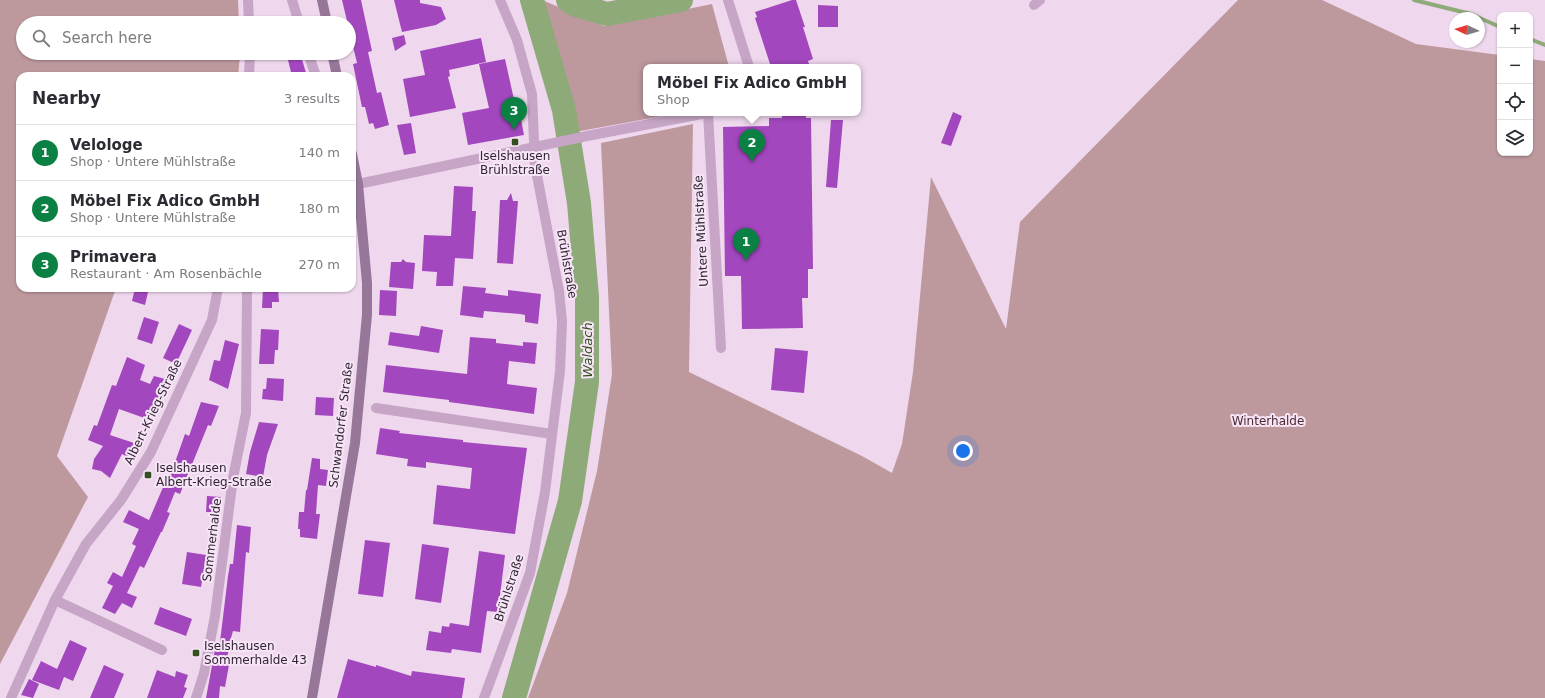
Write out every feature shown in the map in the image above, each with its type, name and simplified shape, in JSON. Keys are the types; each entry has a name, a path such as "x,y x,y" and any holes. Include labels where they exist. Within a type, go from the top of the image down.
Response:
{"main road":[{"path":"322,0 325,16"},
{"path":"334,60 336,72"},
{"name":"Schwandorfer Straße","path":"312,698 360,406 367,315 367,291 358,184 356,177"}],"street":[{"path":"248,0 249,16"},
{"path":"292,0 297,16"},
{"name":"Brühlstraße","path":"484,698 530,572 545,492 560,371 562,321 559,291 535,165 532,94 517,40 500,0"},
{"path":"728,0 748,64"},
{"path":"249,72 250,60"},
{"path":"310,60 315,72"},
{"name":"Untere Mühlstraße","path":"358,184 535,148 550,143 691,116"},
{"name":"Untere Mühlstraße","path":"707,116 721,348"},
{"name":"Albert-Krieg-Straße","path":"11,698 55,600 86,544 121,500 151,452 212,320 217,292"},
{"name":"Sommerhalde","path":"196,698 204,673 215,616 233,478 246,413 247,292"},
{"path":"376,408 552,434"},
{"path":"55,600 162,650"}],"green space":[{"path":"0,0 238,0 239,16 16,16 16,60 240,60 238,72 16,72 16,292 115,292 57,456 88,497 0,664"},
{"path":"534,0 542,0 604,26 712,4 728,64 643,64 643,116 663,116 575,132"},
{"name":"Winterhalde","path":"1238,0 1322,0 1416,44 1497,55 1497,156 1533,156 1533,59 1545,61 1545,698 528,698 567,593 597,471 612,374 601,143 693,124 689,372 862,456 892,473 902,444 913,372 931,177 1006,329 1020,222"}],"building":[{"path":"342,0 361,0 372,51 368,52 377,93 381,92 389,125 375,129 373,123 369,124 365,107 362,107 356,72 355,72 353,64 357,63 356,16 346,16"},
{"path":"394,0 420,0 420,3 441,7 446,19 436,25 402,32"},
{"path":"796,0 813,59 808,61 809,64 770,64 755,18 757,17 755,12"},
{"path":"818,5 838,6 838,27 818,27"},
{"path":"404,35 406,44 395,51 392,38"},
{"path":"481,38 486,62 449,70 450,76 448,77 456,108 410,117 403,79 425,75 420,51"},
{"path":"505,59 515,104 518,103 524,135 468,145 462,113 489,108 479,64"},
{"path":"288,60 302,60 306,72 291,72"},
{"path":"953,112 962,116 951,146 941,143"},
{"path":"782,116 806,116 806,118 811,118 813,269 808,269 808,298 802,298 803,328 742,329 741,276 725,276 723,127 769,126 769,118 782,118"},
{"path":"831,120 843,120 837,188 826,187"},
{"path":"411,123 416,153 404,155 397,125"},
{"path":"454,186 473,187 472,211 476,211 473,259 455,258 453,286 436,286 437,272 422,271 424,235 451,236"},
{"path":"511,193 513,201 518,201 513,264 497,263 500,200 507,200"},
{"path":"403,259 406,262 415,263 413,289 389,287 391,262 401,262"},
{"path":"463,286 486,288 485,293 508,296 508,290 541,294 538,324 525,322 525,315 520,314 484,311 483,318 460,315"},
{"path":"380,290 397,291 396,316 379,315"},
{"path":"134,292 148,292 145,305 132,301"},
{"path":"263,292 278,292 279,302 272,302 272,308 262,308"},
{"path":"144,317 159,322 152,344 137,339"},
{"path":"179,324 192,330 176,364 163,358"},
{"path":"421,326 443,330 439,353 388,345 390,332 419,336"},
{"path":"261,329 279,330 278,350 275,350 274,364 259,364"},
{"path":"470,337 496,339 496,343 523,346 523,342 537,343 535,364 509,361 507,384 537,388 534,414 449,402 449,400 383,392 386,365 467,374"},
{"path":"225,340 239,344 228,389 209,380 214,360 220,361"},
{"path":"775,348 808,351 804,393 771,390"},
{"path":"127,357 145,365 140,380 150,384 154,376 165,379 150,420 119,409 110,435 134,443 128,457 122,454 110,478 101,471 92,469 94,459 103,446 88,440 94,425 97,426 112,385 116,386"},
{"path":"267,378 284,379 283,401 262,399 263,389 266,389"},
{"path":"316,397 334,398 333,416 315,415"},
{"path":"201,402 219,406 211,426 208,425 180,494 175,492 167,512 170,513 162,532 144,568 140,566 127,593 137,597 132,608 122,603 115,614 102,608 113,586 107,583 113,572 122,577 136,546 132,544 139,529 123,522 129,510 149,520 173,464 174,465 185,434 189,436"},
{"path":"259,422 278,424 267,455 263,477 246,474 250,452"},
{"path":"380,428 400,431 399,433 463,440 463,442 527,448 515,534 433,524 437,485 470,489 472,468 426,462 426,468 407,466 408,459 376,454"},
{"path":"312,458 320,459 320,469 328,470 326,486 318,485 316,514 320,514 317,539 300,537 300,529 298,529 299,512 304,512 306,490"},
{"path":"207,496 221,497 219,513 206,512"},
{"path":"237,525 251,527 249,553 246,552 240,632 233,631 231,638 226,664 229,665 225,687 220,686 219,698 206,698 215,649 219,650 228,576 230,564 233,564"},
{"path":"365,540 390,543 383,597 358,594"},
{"path":"422,544 449,548 441,603 415,599"},
{"path":"479,551 505,555 498,612 487,611 481,653 452,649 451,653 426,650 429,631 441,633 442,626 449,627 450,623 469,626"},
{"path":"187,552 206,555 201,587 182,584"},
{"path":"160,607 192,619 186,636 154,624"},
{"path":"70,640 87,648 73,681 64,677 59,690 32,680 41,661 57,669"},
{"path":"348,659 376,667 376,665 411,676 412,671 465,678 462,698 337,698"},
{"path":"104,665 124,674 114,698 90,698"},
{"path":"157,670 175,677 176,671 188,675 184,687 187,688 183,698 147,698"},
{"path":"29,679 39,684 33,698 21,695"}],"waterway":[{"name":"Waldach","path":"514,698 570,501 587,382 587,297 579,203 564,110 532,0"},
{"path":"568,0 576,5 607,14 681,0"},
{"path":"1414,0 1471,14 1497,26"},
{"path":"1533,40 1545,45"}],"place":[{"name":"Primavera","path":"514,130"},
{"name":"Iselshausen Brühlstraße","path":"515,142"},
{"name":"Möbel Fix Adico GmbH","path":"752,162"},
{"name":"Velologe","path":"746,261"},
{"name":"Iselshausen Albert-Krieg-Straße","path":"148,475"},
{"name":"Iselshausen Sommerhalde 43","path":"196,653"}]}
